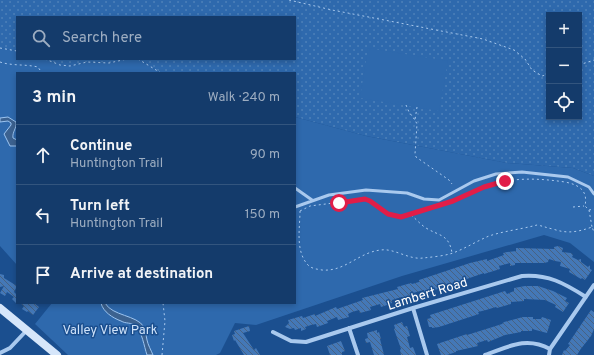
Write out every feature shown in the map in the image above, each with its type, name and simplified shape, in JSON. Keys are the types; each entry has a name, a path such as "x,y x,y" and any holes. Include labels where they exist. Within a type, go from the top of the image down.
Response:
{"street":[{"name":"Lambert Road","path":"273,332 287,340 302,342 522,276 531,275 555,280 586,297"},
{"path":"548,355 550,349 594,285"},
{"path":"0,308 57,355"},
{"path":"413,308 427,355"},
{"path":"349,328 358,355"},
{"path":"0,353 10,348 27,330"},
{"path":"485,355 510,346 531,342 550,349"}],"lane":[{"path":"296,207 312,200 366,190 407,193 424,199 439,200 474,181 496,174 522,172 568,177 588,187 594,194"},
{"path":"296,189 312,200"}],"path":[{"path":"289,0 332,10 483,39 514,50 525,59 532,70 542,76 546,75"},
{"path":"0,48 16,51"},
{"path":"47,60 60,66 70,66 87,62 109,63 122,60"},
{"path":"140,60 159,72"},
{"path":"582,64 594,60"},
{"path":"0,62 7,64 28,64 38,67 41,72"},
{"path":"406,105 417,124 416,157 449,180 452,184"},
{"path":"415,120 417,107"},
{"path":"585,206 586,199 584,192 579,187 569,183 547,179 505,181 484,187 453,201 401,217 393,216 365,199 310,206 300,211 301,250 308,265 315,269 326,270 338,269 371,252 384,249 410,257 421,258 452,253 490,236 537,225 567,232 577,232 592,228"},
{"path":"573,207 585,206 589,210 594,232"},
{"path":"589,210 594,209"},
{"path":"410,215 425,227 441,234 446,238 451,247 452,253"},
{"path":"162,355 165,321 163,304"}],"green space":[{"path":"0,0 594,0 594,176 573,168 507,163 366,136 296,117 296,72 159,72 140,60 296,60 296,16 16,16 16,51 0,48"},
{"path":"0,48 16,51 16,60 48,60 60,65 70,66 87,62 109,63 122,60 140,60 159,72 16,72 16,264 0,246"},
{"path":"368,48 448,61 439,111 360,98"},
{"path":"48,60 122,60 109,63 87,62 70,66 60,65"},
{"name":"Valley View Park","path":"296,117 366,136 507,163 573,168 594,176 594,262 570,243 544,235 402,276 256,325 235,323 220,353 216,355 68,355 35,324 51,304 296,304"}],"shaded area":[{"path":"8,117 16,122 13,138 16,140 16,146 10,146 4,134 11,123 8,121 0,122 0,118"},
{"path":"101,304 106,304 113,311 141,323 145,329 147,342 153,355 147,355 141,335 136,326 123,322 112,316 106,312"}],"building":[{"path":"558,246 563,248 562,252 571,253 573,255 572,257 578,260 581,259 581,262 588,267 590,265 590,269 592,270 585,280 569,272 570,269 560,266 561,262 549,259 548,262 544,263 515,263 515,265 510,266 510,263 499,266 500,269 435,290 424,293 424,290 413,293 414,296 403,300 402,297 392,300 392,303 381,307 380,304 370,307 371,310 360,313 359,310 352,312 348,314 349,317 338,320 337,317 327,321 328,323 317,327 316,324 311,325 305,327 306,329 301,331 301,328 295,330 294,328 290,329 285,327 289,323 288,320 302,316 303,318 315,314 315,316 336,307 337,309 363,300 362,298 398,289 397,287 419,282 419,280 470,263 487,259 487,261 504,255 503,253 516,251 516,248 554,249 554,247"},
{"path":"0,274 4,275 4,278 16,285 14,292 16,294 16,303 12,299 14,297 7,292 5,296 0,293 4,286 0,287"},
{"path":"538,286 553,291 567,298 565,301 569,303 563,312 555,307 556,305 545,300 524,299 524,301 511,302 511,304 478,312 479,314 439,327 429,327 427,319 431,318 430,315 505,291 507,294 514,291 514,288"},
{"path":"21,304 35,304 39,307 33,315 22,309 24,306"},
{"path":"591,310 594,312 594,329 591,336 577,355 562,355 564,350 565,351 570,345 568,344"},
{"path":"523,317 541,319 542,317 551,320 547,333 532,329 532,331 521,331 505,335 488,342 487,340 477,343 478,346 456,351 447,355 441,355 437,344"},
{"path":"402,322 404,327 407,326 410,336 407,337 410,348 413,347 416,355 401,355 401,349 394,325"},
{"path":"249,326 250,331 243,333 254,350 256,348 260,355 244,355 235,340 234,341 232,335 235,334 234,331"},
{"path":"377,330 377,333 379,332 381,339 384,355 374,355 370,342 366,343 365,339 368,338 367,333"},
{"path":"341,341 345,351 342,352 342,355 330,355 327,346"}],"route":[{"path":"339,203 365,199 388,214 401,217 453,201 484,187 505,181"}]}
